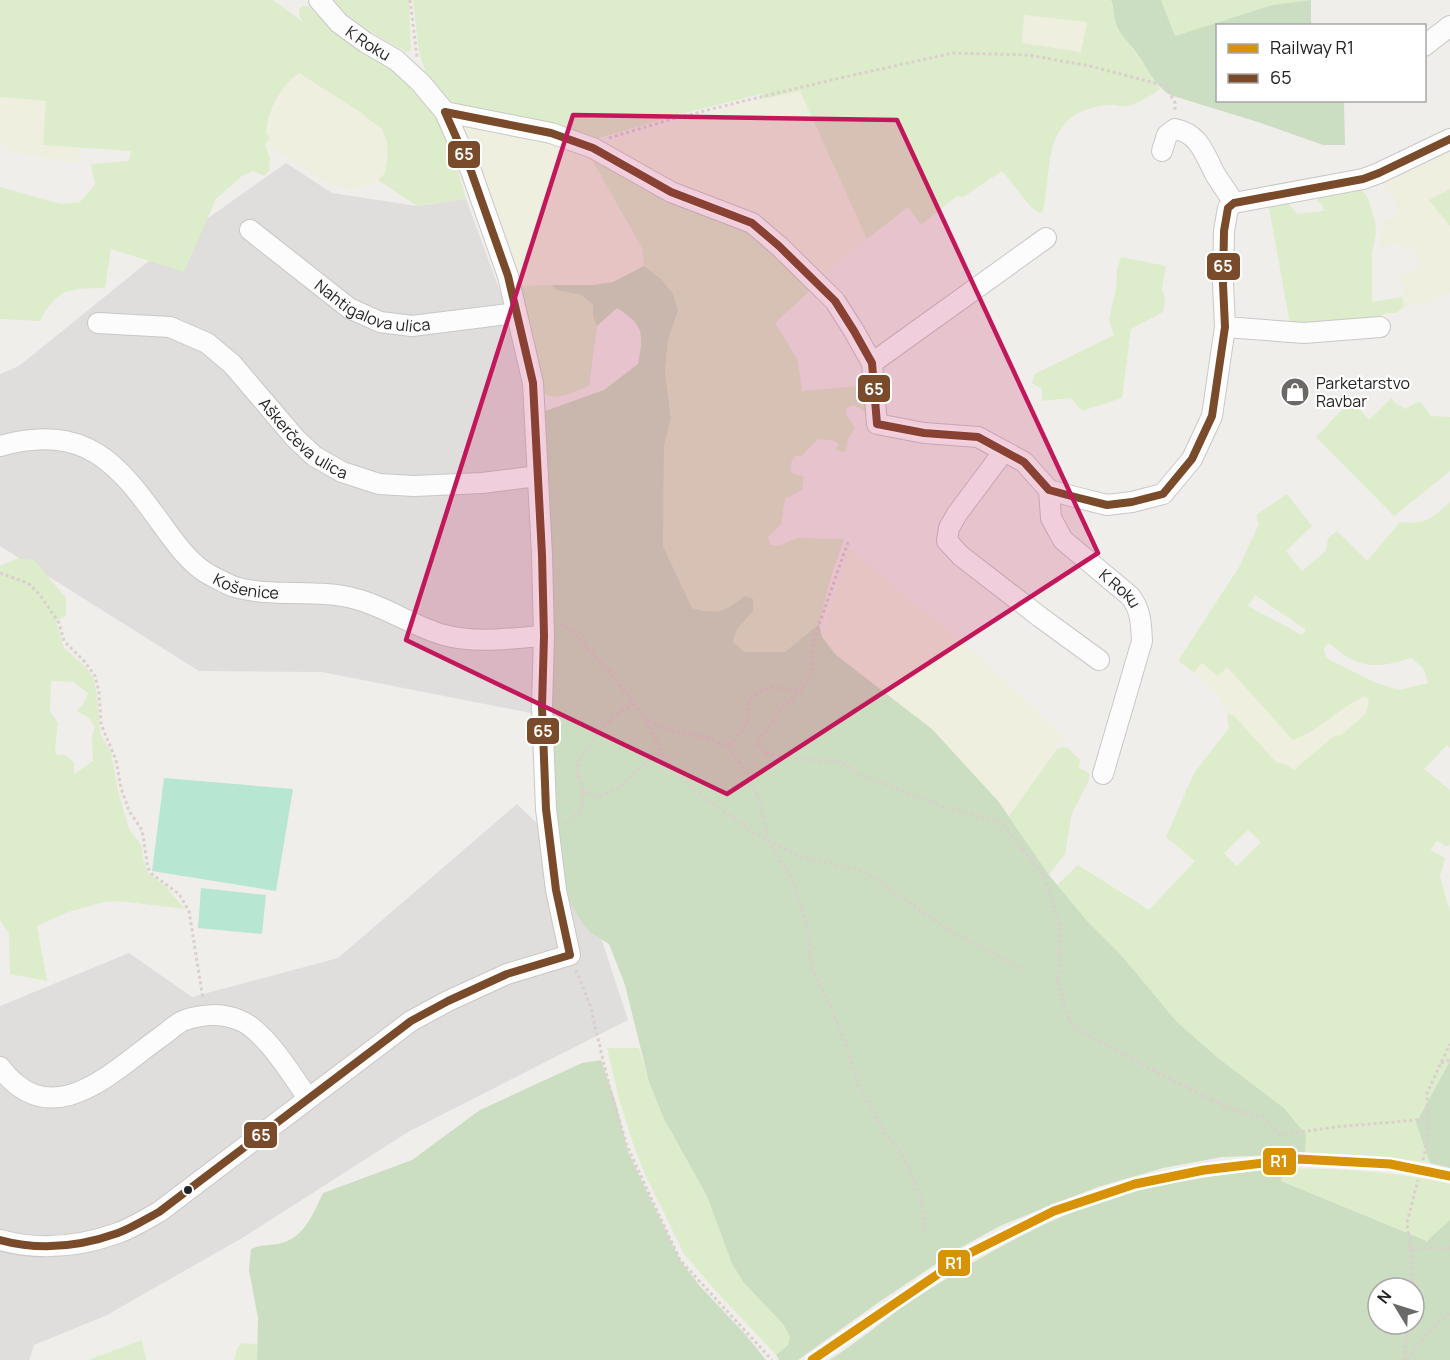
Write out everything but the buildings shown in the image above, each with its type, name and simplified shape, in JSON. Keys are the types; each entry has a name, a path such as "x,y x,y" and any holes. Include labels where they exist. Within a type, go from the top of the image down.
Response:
{"street":[{"name":"K Roku","path":"319,0 339,23 364,42 396,60 420,82 445,111 471,171 505,265 533,383 550,628 542,707 546,809 556,890 570,955"},
{"path":"1426,45 1450,26"},
{"path":"445,111 551,133 593,148 671,192 752,223 780,246 835,301 854,331 872,363 877,424 924,433 978,437 1024,462 1049,490 1107,505 1132,502 1163,494 1192,459 1212,416 1225,327 1224,231 1228,208 1234,203 1363,179 1450,139"},
{"path":"1162,151 1167,135 1175,129 1186,131 1201,145 1234,203"},
{"name":"Nahtigalova ulica","path":"250,230 349,308 380,322 412,326 516,313"},
{"path":"872,363 1046,238"},
{"name":"Aškerčeva ulica","path":"98,323 170,327 207,343 232,364 295,438 314,456 342,472 379,484 414,486 482,483 538,476"},
{"path":"1225,327 1305,333 1380,327"},
{"name":"Košenice","path":"0,446 23,440 59,439 91,450 111,462 128,479 188,558 207,574 235,587 266,591 315,592 357,599 444,635 481,640 550,628"},
{"path":"1004,451 957,513 949,528 948,541 970,563 1099,660"},
{"name":"K Roku","path":"1049,490 1051,518 1063,540 1130,596 1138,606 1141,619 1142,641 1103,774"},
{"path":"0,1240 49,1247 84,1243 120,1233 159,1212 411,1021 507,974 570,955"},
{"path":"0,1067 20,1087 36,1095 62,1098 87,1090 184,1020 213,1014 240,1020 268,1042 308,1098"}],"path":[{"name":"K Roku","path":"410,0 420,82"},
{"path":"593,148 602,140 672,119 953,53 1028,55 1090,66 1166,86 1174,103 1175,129"},
{"path":"848,542 813,642 811,675 756,743 766,753 798,759 841,762 858,774 950,809 1001,822 1044,876 1061,930 1058,986 1071,1025 1152,1070 1226,1107 1265,1118 1280,1134 1335,1126 1428,1119"},
{"path":"0,573 28,583 40,595 58,623 63,641 86,662 95,676 99,691 101,724 116,760 121,788 129,811 142,830 148,868 152,874 179,894 189,911 193,925 205,1016"},
{"path":"550,628 571,630 635,703 647,721 662,752 692,788 754,833 799,856 865,872 946,928 1024,970"},
{"path":"729,746 747,724 748,704 754,695 770,687 801,690"},
{"path":"559,829 582,809 583,790 577,774 578,763 586,747 615,715 635,703"},
{"path":"647,721 729,746 747,774 760,802 768,840 794,883 808,929 811,967 847,1048 858,1084 885,1133 903,1156 922,1198 924,1236"},
{"path":"583,790 598,797 616,789 649,759 662,752"},
{"path":"570,955 590,1005 609,1085 627,1146 681,1260 772,1360"},
{"path":"1422,1160 1428,1138 1427,1093 1450,1044"},
{"path":"1441,1063 1450,1060"},
{"path":"1412,1276 1407,1223 1418,1180"},
{"path":"1411,1249 1450,1248"},
{"path":"1406,1360 1427,1334 1450,1313"},
{"path":"1406,1360 1407,1336"}],"highlighted area":[{"path":"573,115 897,120 1098,553 727,794 406,640"}],"shaded area":[{"path":"286,163 332,193 417,206 466,199 501,294 522,382 529,494 536,714 322,672 199,671 0,546 0,374 19,366 160,252"},
{"path":"517,804 576,861 628,1020 408,1132 244,1237 105,1316 34,1345 29,1360 0,1360 0,1006 129,953 192,997 338,958"}],"green space":[{"path":"0,0 273,0 303,22 299,9 308,6 340,36 361,52 383,63 400,77 434,110 455,161 466,199 417,206 378,180 385,173 387,159 387,142 382,129 299,73 286,84 269,116 266,133 270,138 265,144 270,158 269,171 264,176 253,171 242,176 216,199 184,272 111,249 105,288 66,292 53,302 40,321 0,319 0,187 61,204 80,202 95,185 91,164 129,161 131,151 43,145 46,101 0,97"},
{"path":"332,0 409,0 411,50 407,52 377,35 348,15"},
{"path":"413,0 1111,0 1116,24 1160,89 1131,105 1092,108 1068,120 1053,146 1045,203 1040,213 1031,207 1002,171 963,197 957,196 921,225 908,207 867,239 800,91 764,99 761,94 677,115 593,140 475,113 447,99 430,84 419,53","holes":["1024,15 1087,22 1081,52 1022,43"]},
{"path":"1111,0 1161,0 1175,36 1272,5 1311,0 1311,24 1216,24 1216,102 1344,102 1345,145 1323,145 1170,95 1155,80 1119,31"},
{"path":"1161,0 1311,0 1272,5 1175,36"},
{"path":"1024,15 1087,22 1081,52 1022,43"},
{"path":"299,73 382,128 387,142 385,173 371,185 348,189 329,184 265,144 270,138 266,133 267,119 286,85"},
{"path":"800,91 867,239 819,280 696,197 602,143 746,103"},
{"path":"0,97 46,101 43,145 81,147 79,162 7,151 5,143 0,142"},
{"path":"466,123 587,151 642,248 644,266 613,282 593,285 517,286 461,129"},
{"path":"1447,145 1450,158 1450,189 1429,200 1450,226 1450,292 1423,305 1404,307 1401,275 1420,269 1414,246 1402,249 1399,243 1379,249 1383,221 1398,215 1394,196 1384,189 1382,178"},
{"path":"587,151 758,233 814,287 775,323 798,360 802,391 867,385 867,413 854,405 846,408 847,416 855,428 848,438 846,450 843,452 835,449 839,445 835,441 818,439 802,456 795,456 791,464 791,471 804,477 802,490 785,499 781,524 768,537 770,545 779,546 797,538 844,539 830,580 819,624 785,652 744,652 733,643 737,629 753,611 709,612 692,608 663,546 664,446 671,417 665,372 668,340 678,311 660,278 644,266 642,248"},
{"path":"1359,186 1368,198 1375,221 1376,234 1372,253 1372,302 1402,297 1404,307 1396,313 1387,313 1377,318 1323,324 1290,324 1268,202 1288,203 1297,214 1324,211 1322,204 1317,201 1319,195"},
{"path":"1450,189 1450,226 1429,200"},
{"path":"1121,257 1166,266 1162,289 1165,300 1163,312 1131,329 1122,398 1082,411 1071,398 1042,401 1042,389 1032,383 1035,374 1114,335 1109,320"},
{"path":"644,266 660,278 673,294 678,311 668,340 665,372 671,418 664,446 663,546 692,608 721,611 745,596 753,599 753,611 737,629 733,642 744,652 785,652 819,624 822,637 836,655 932,729 999,802 1049,875 1088,922 1122,956 1177,1022 1218,1058 1285,1109 1306,1135 1305,1154 1222,1157 1163,1168 1098,1187 1051,1205 1000,1226 960,1248 798,1360 779,1360 776,1355 788,1345 790,1337 783,1324 744,1283 732,1264 707,1196 664,1119 649,1082 625,985 609,944 591,933 567,898 557,850 551,720 553,656 545,411 604,390 638,364 641,337 633,320 617,308 597,326 593,317 593,305 581,295 556,290 551,285 593,285 613,282"},
{"path":"551,285 556,290 581,295 593,306 593,317 597,326 589,386 559,396 543,393 517,286"},
{"path":"1347,394 1369,420 1391,398 1396,404 1406,409 1421,402 1431,416 1450,417 1450,471 1394,516 1316,437 1342,410 1335,402"},
{"path":"1287,494 1312,526 1286,551 1302,571 1326,551 1328,538 1337,531 1367,561 1400,522 1428,519 1450,502 1450,748 1447,745 1424,769 1450,790 1450,845 1446,846 1437,841 1430,850 1445,858 1440,877 1450,912 1450,1061 1416,1123 1430,1163 1368,1156 1305,1154 1306,1135 1285,1109 1218,1058 1177,1022 1122,956 1088,922 1057,885 1078,865 1149,910 1195,861 1166,837 1194,773 1229,728 1227,713 1234,716 1277,763 1285,764 1294,770 1334,736 1341,735 1366,714 1369,700 1365,696 1312,731 1293,740 1227,667 1218,676 1202,663 1194,672 1178,661 1239,567 1259,524 1256,515","holes":["1255,595 1306,630 1302,635 1248,606","1328,643 1347,657 1371,665 1411,658 1424,669 1428,683 1399,690 1376,683 1330,660 1326,657 1324,648","1248,830 1261,842 1237,866 1224,853"]},
{"path":"849,547 893,586 961,640 1065,738 1009,816 932,729 836,655 822,637"},
{"path":"19,558 34,560 66,598 66,615 56,621 64,648 86,667 94,679 100,733 111,752 118,791 129,829 142,846 148,873 164,885 185,909 119,901 104,902 68,912 37,926 47,981 10,974 9,934 0,920 0,566","holes":["51,681 74,682 88,693 77,711 89,718 95,728 92,736 93,761 74,774 74,763 65,755 57,755 55,749 58,723 50,711"]},
{"path":"1202,663 1227,667 1263,709 1307,736 1352,701 1365,696 1369,700 1366,714 1341,736 1334,736 1294,770 1285,764 1277,763 1234,716 1227,713 1216,693 1194,672"},
{"path":"1064,747 1080,760 1079,768 1089,773 1089,780 1072,813 1065,854 1049,875 1009,816 1058,748"},
{"path":"164,778 293,789 276,891 152,871"},
{"path":"201,888 266,895 262,934 198,928"},
{"path":"607,1048 639,1048 649,1082 664,1119 707,1196 732,1264 744,1283 783,1324 790,1337 788,1345 776,1355 684,1254 634,1147 619,1099"},
{"path":"601,1060 615,1100 628,1152 680,1260 699,1285 766,1360 257,1360 258,1318 249,1270 251,1249 278,1244 295,1237 306,1224 323,1193 412,1160 480,1110 582,1063"},
{"path":"1450,1061 1450,1168 1430,1163 1416,1123"},
{"path":"1285,1168 1389,1173 1450,1184 1450,1220 1428,1241 1281,1181"},
{"path":"1285,1168 1281,1181 1427,1241 1450,1220 1450,1360 829,1360 903,1306 993,1251 1049,1222 1077,1210 1136,1191 1229,1174"},
{"path":"142,1340 146,1360 88,1360"},
{"path":"242,1343 257,1344 257,1360 234,1360 237,1349"}],"rail line":[{"name":"R1","path":"812,1360 966,1255 1054,1211 1135,1184 1204,1170 1298,1159 1390,1164 1450,1176"}],"transit line":[{"name":"65","path":"0,1240 30,1246 59,1246 89,1242 134,1226 159,1212 411,1021 507,974 570,955 556,890 546,809 542,707 544,636 542,555 533,383 508,276 471,171 445,112 551,133 593,148 671,192 752,223 835,301 854,331 872,363 877,424 924,433 978,437 1024,462 1049,490 1107,505 1132,502 1163,494 1192,459 1212,416 1225,327 1224,231 1228,208 1234,203 1363,179 1450,139"}],"place":[{"name":"Parketarstvo Ravbar","path":"1295,392"}]}
